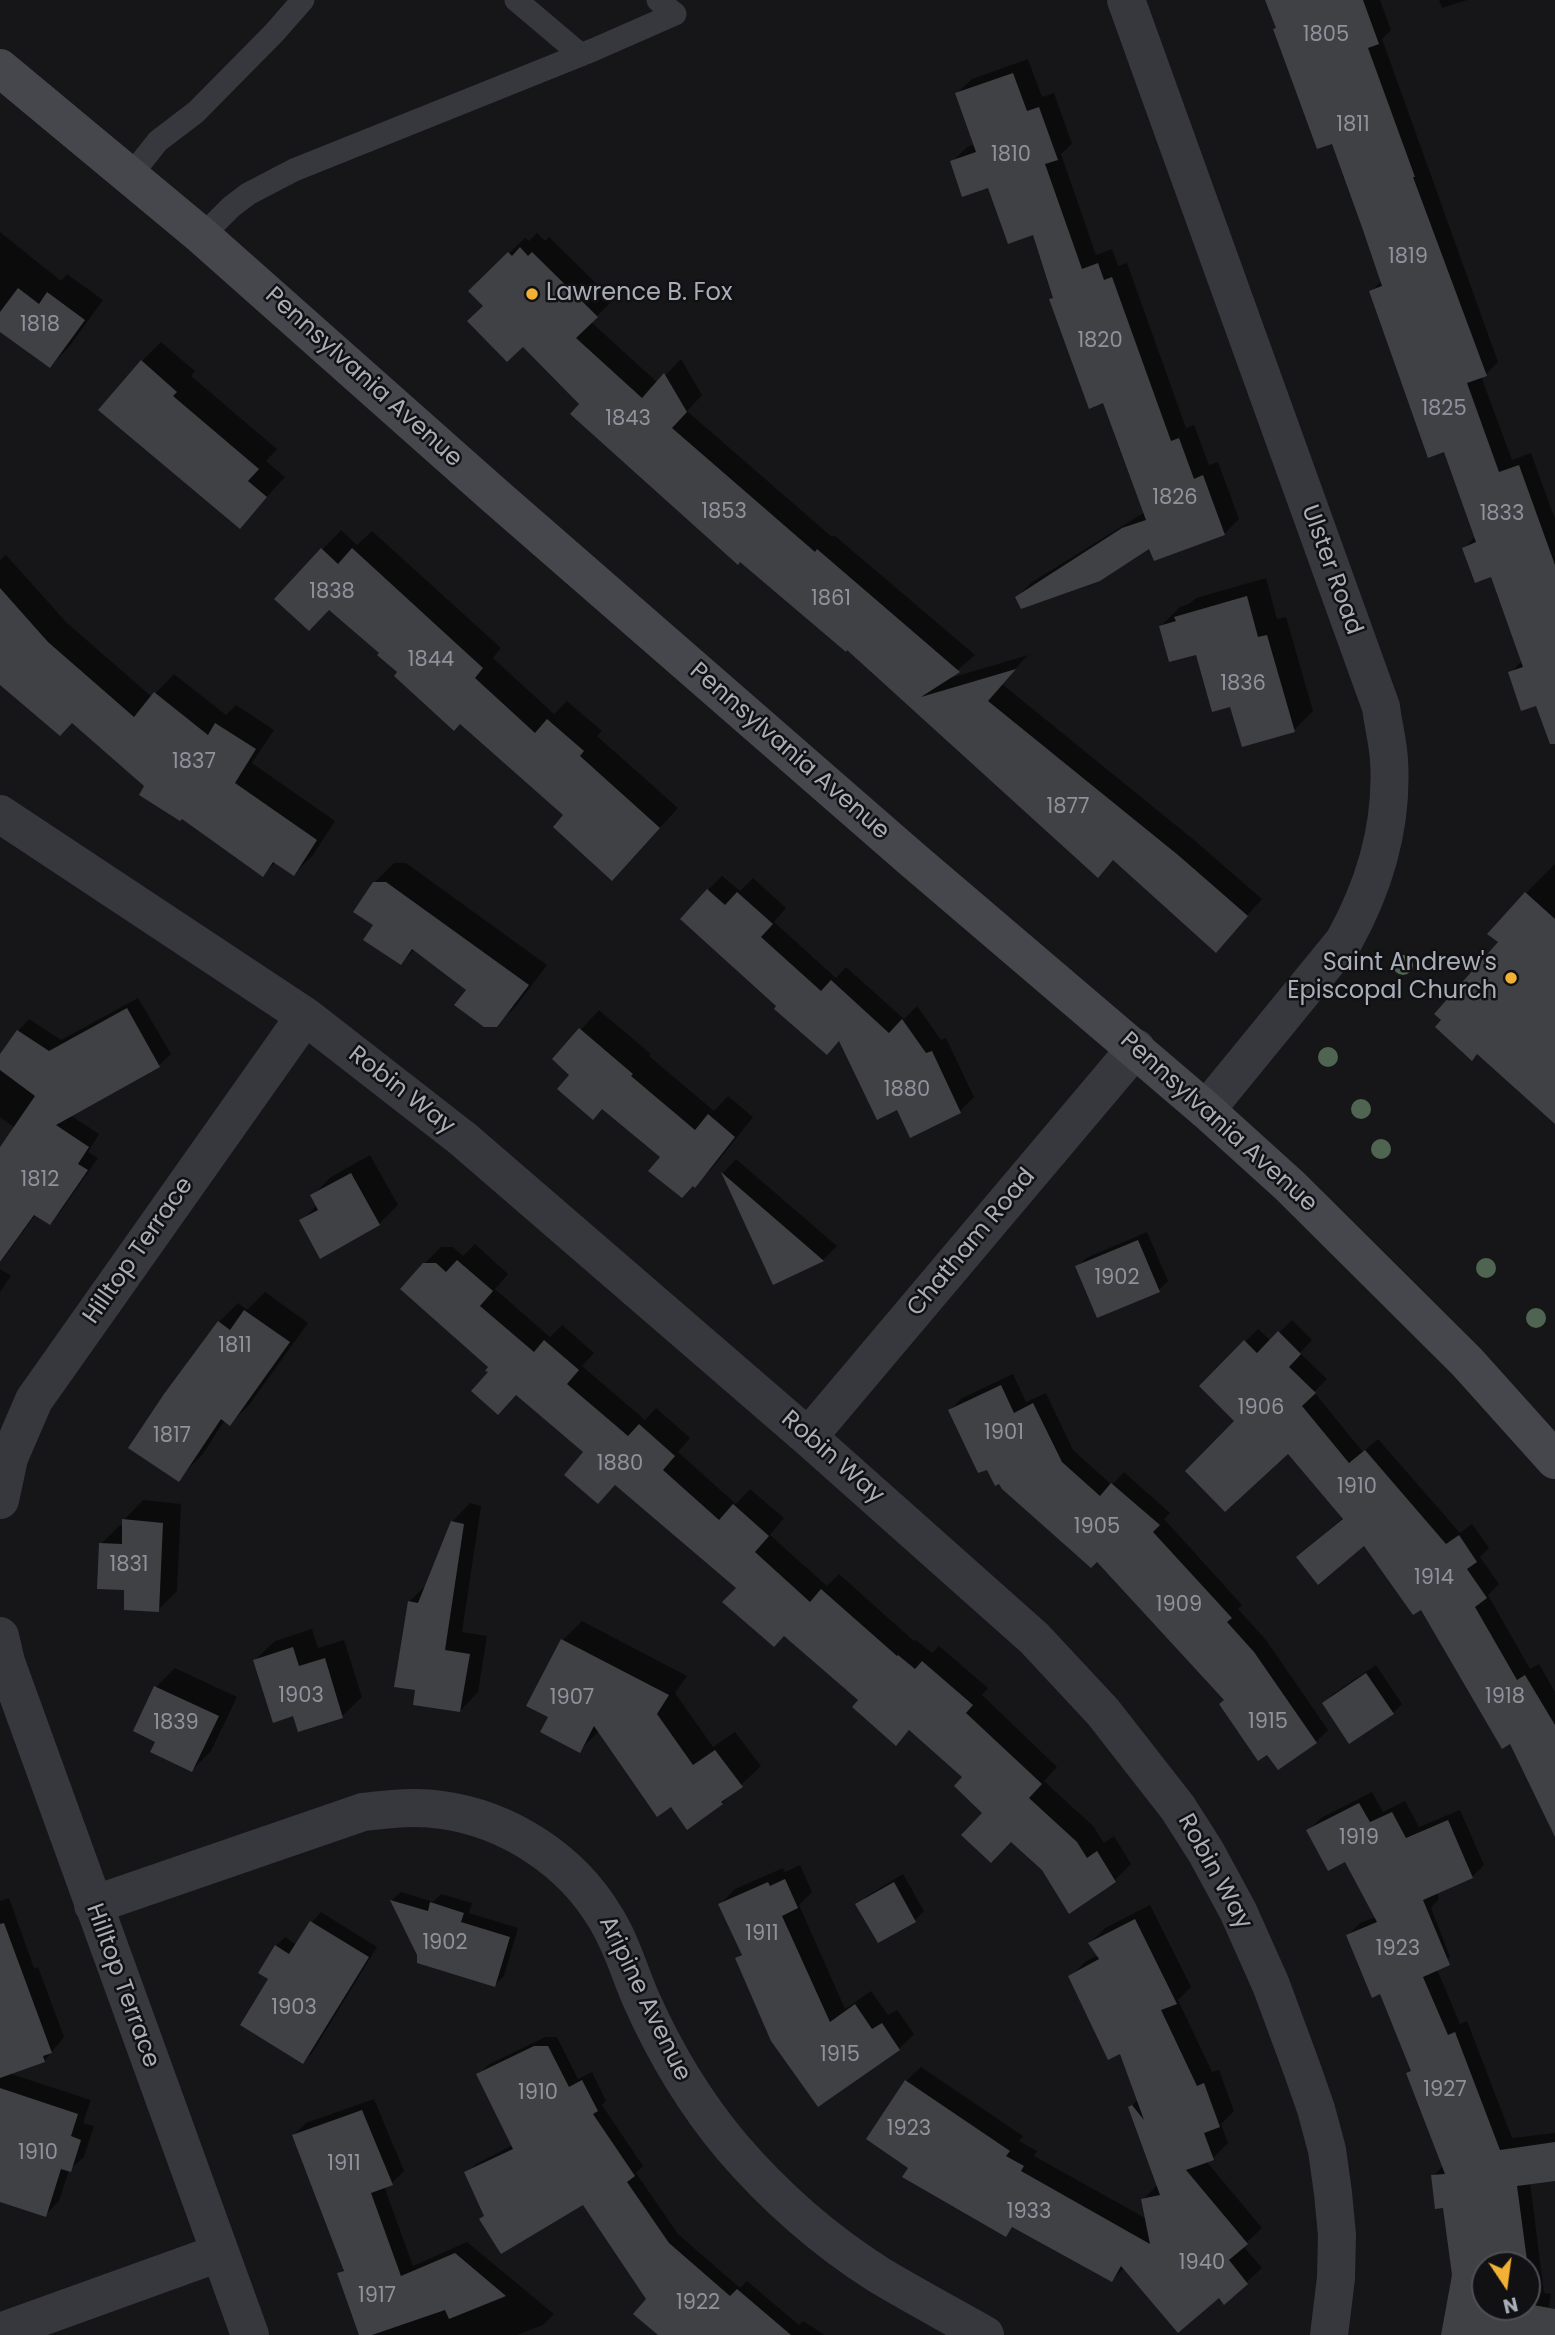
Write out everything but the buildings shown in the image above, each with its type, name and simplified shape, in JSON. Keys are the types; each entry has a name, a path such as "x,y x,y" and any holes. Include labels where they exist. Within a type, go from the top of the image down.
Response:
{"street":[{"name":"Ulster Road","path":"1126,0 1381,707 1389,759 1388,812 1378,864 1359,914 1344,941 1206,1110"},
{"name":"Pennsylvania Avenue","path":"0,68 202,236 902,851 1206,1110 1290,1186 1467,1362 1555,1460"},
{"name":"Robin Way","path":"0,814 305,1016 463,1139 808,1437 1034,1638 1067,1671 1178,1808 1238,1911 1271,1985 1316,2109 1327,2150 1337,2235 1336,2278 1329,2335"},
{"name":"Hilltop Terrace","path":"0,1500 9,1458 34,1400 305,1016"},
{"name":"Chatham Road","path":"808,1437 1136,1048"},
{"name":"Hilltop Terrace","path":"0,1636 6,1662 250,2335"},
{"name":"Aripine Avenue","path":"93,1905 363,1812 403,1807 443,1810 482,1819 518,1835 552,1856 581,1883 605,1915 665,2049 694,2099 766,2184 823,2235 878,2274 985,2335"},
{"path":"0,2332 219,2253"}],"lane":[{"path":"130,176 158,141 196,112 303,0"},
{"path":"516,0 581,55"},
{"path":"202,236 248,194 294,170 581,55 675,14 658,0"}],"place":[{"name":"Lawrence B. Fox","path":"532,294"},
{"name":"Saint Andrew's Episcopal Church","path":"1511,978"}]}
